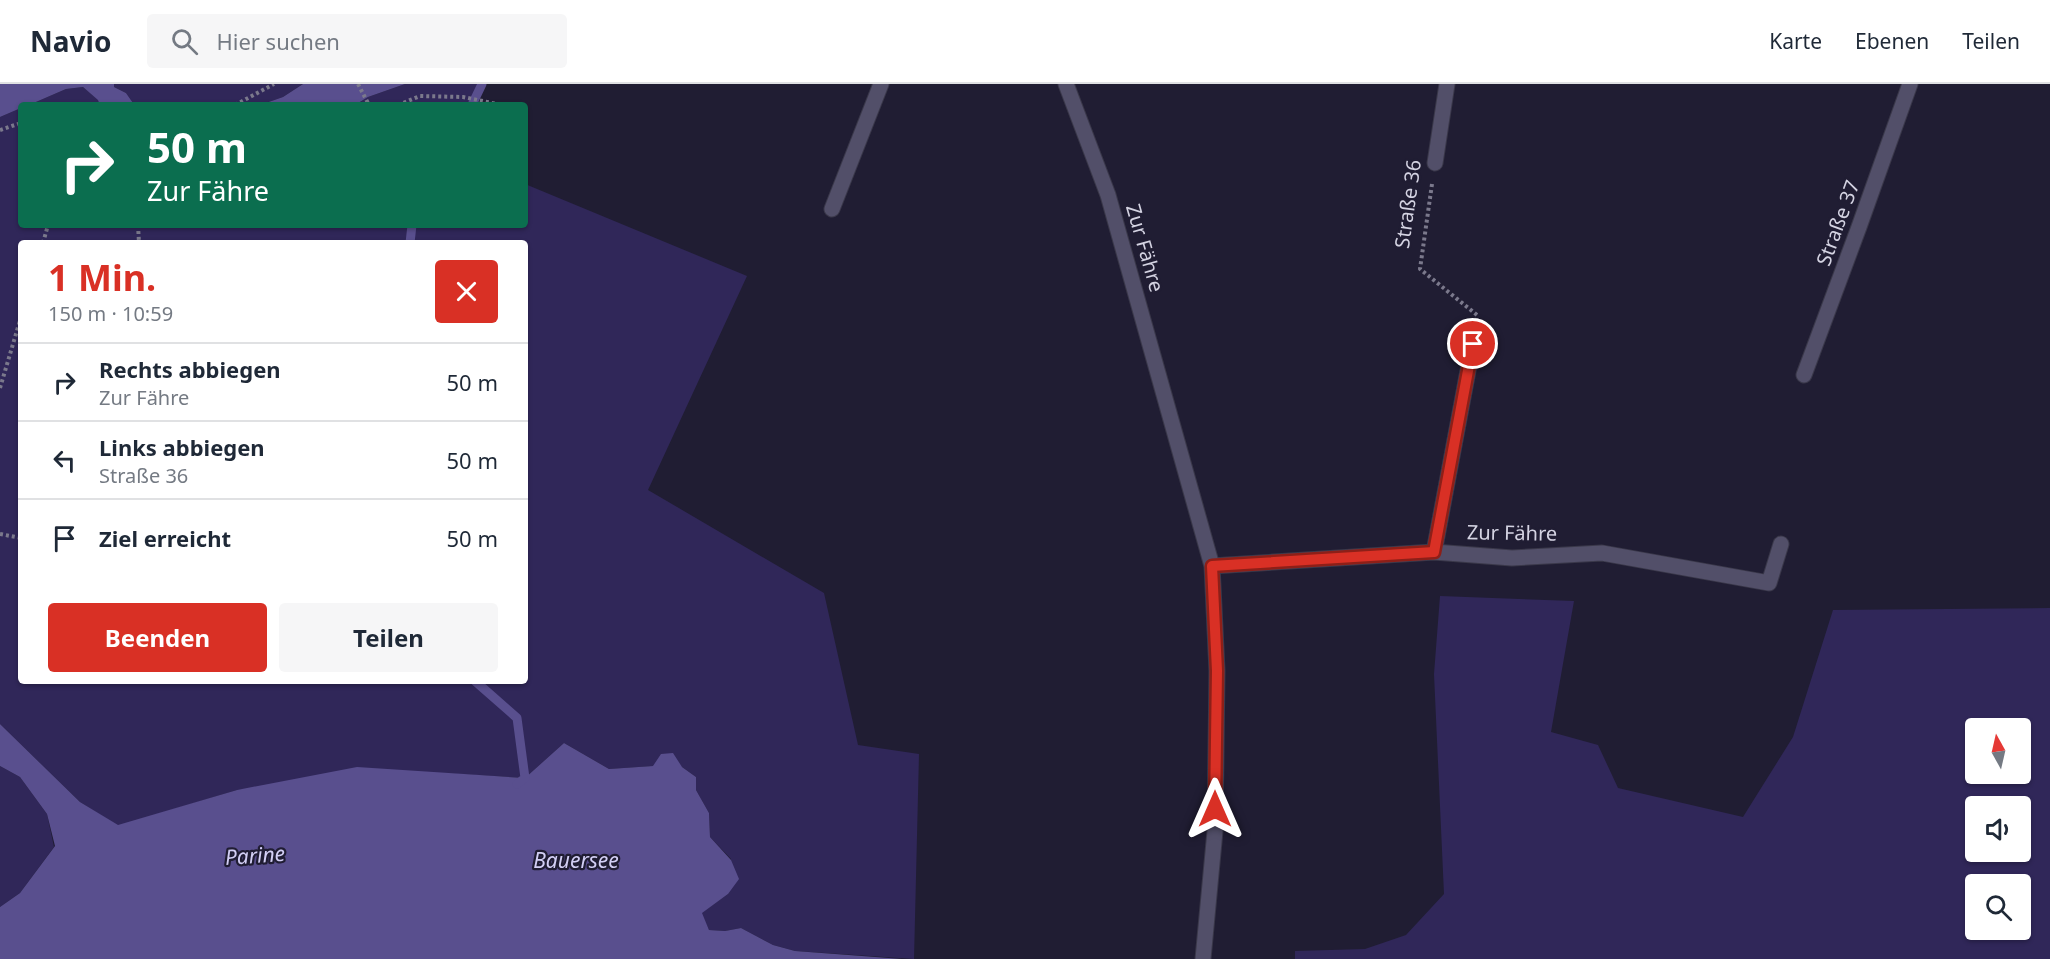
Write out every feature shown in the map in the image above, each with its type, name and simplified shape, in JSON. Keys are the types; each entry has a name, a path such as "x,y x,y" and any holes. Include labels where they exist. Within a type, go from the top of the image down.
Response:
{"street":[{"path":"832,209 881,84"},
{"name":"Zur Fähre","path":"1066,84 1108,195 1212,566 1217,671 1215,831 1203,959"},
{"name":"Straße 36","path":"1435,163 1447,84"},
{"name":"Straße 37","path":"1804,375 1910,84"},
{"path":"1434,552 1473,344"},
{"name":"Zur Fähre","path":"1212,566 1434,552 1512,558 1602,553 1769,583 1781,544"}],"path":[{"path":"241,102 274,84"},
{"path":"358,84 367,102"},
{"path":"405,102 420,96 463,97 487,102"},
{"path":"0,130 18,124"},
{"name":"Straße 36","path":"1435,163 1420,269 1477,315 1473,344"},
{"path":"0,388 18,327"},
{"path":"0,534 18,537"}],"shaded area":[{"path":"114,84 303,84 283,97 269,102 132,102 126,93 114,87"},
{"path":"405,84 482,84 473,102 360,102"},
{"path":"83,87 99,102 36,102 66,89"},
{"path":"18,109 18,228 528,228 528,185 747,276 648,490 824,593 858,745 919,754 914,959 795,951 773,945 741,928 725,931 709,930 701,913 728,894 731,859 710,837 709,813 696,790 696,777 682,767 609,769 564,743 525,778 440,773 237,790 118,826 80,802 0,724 0,117"},
{"path":"1440,596 1574,601 1551,732 1598,745 1618,788 1743,817 1793,737 1833,610 2050,608 2050,959 1295,959 1295,951 1365,949 1406,935 1444,894 1434,674"},
{"path":"0,766 20,777 47,814 54,847 20,893 0,907"}],"water":[{"path":"0,84 114,84 114,87 126,93 132,102 99,102 83,87 66,89 36,102 18,102 18,109 0,117"},
{"path":"303,84 405,84 360,102 269,102 283,97"},
{"name":"Bauersee","path":"0,724 80,802 118,825 237,790 357,767 525,778 564,743 609,769 653,766 661,754 673,753 682,767 696,777 696,790 709,813 710,837 731,860 739,879 728,894 702,913 709,930 725,931 741,928 773,945 795,951 902,959 0,959 0,907 20,893 55,846 47,814 20,777 0,766"}],"waterway":[{"path":"473,102 482,84"},
{"path":"410,240 412,228"},
{"path":"478,684 517,718 525,778 517,784"}],"route":[{"path":"1215,809 1217,671 1212,566 1434,552 1473,344"}],"water label":[{"name":"Parine","path":"255,856"}]}
